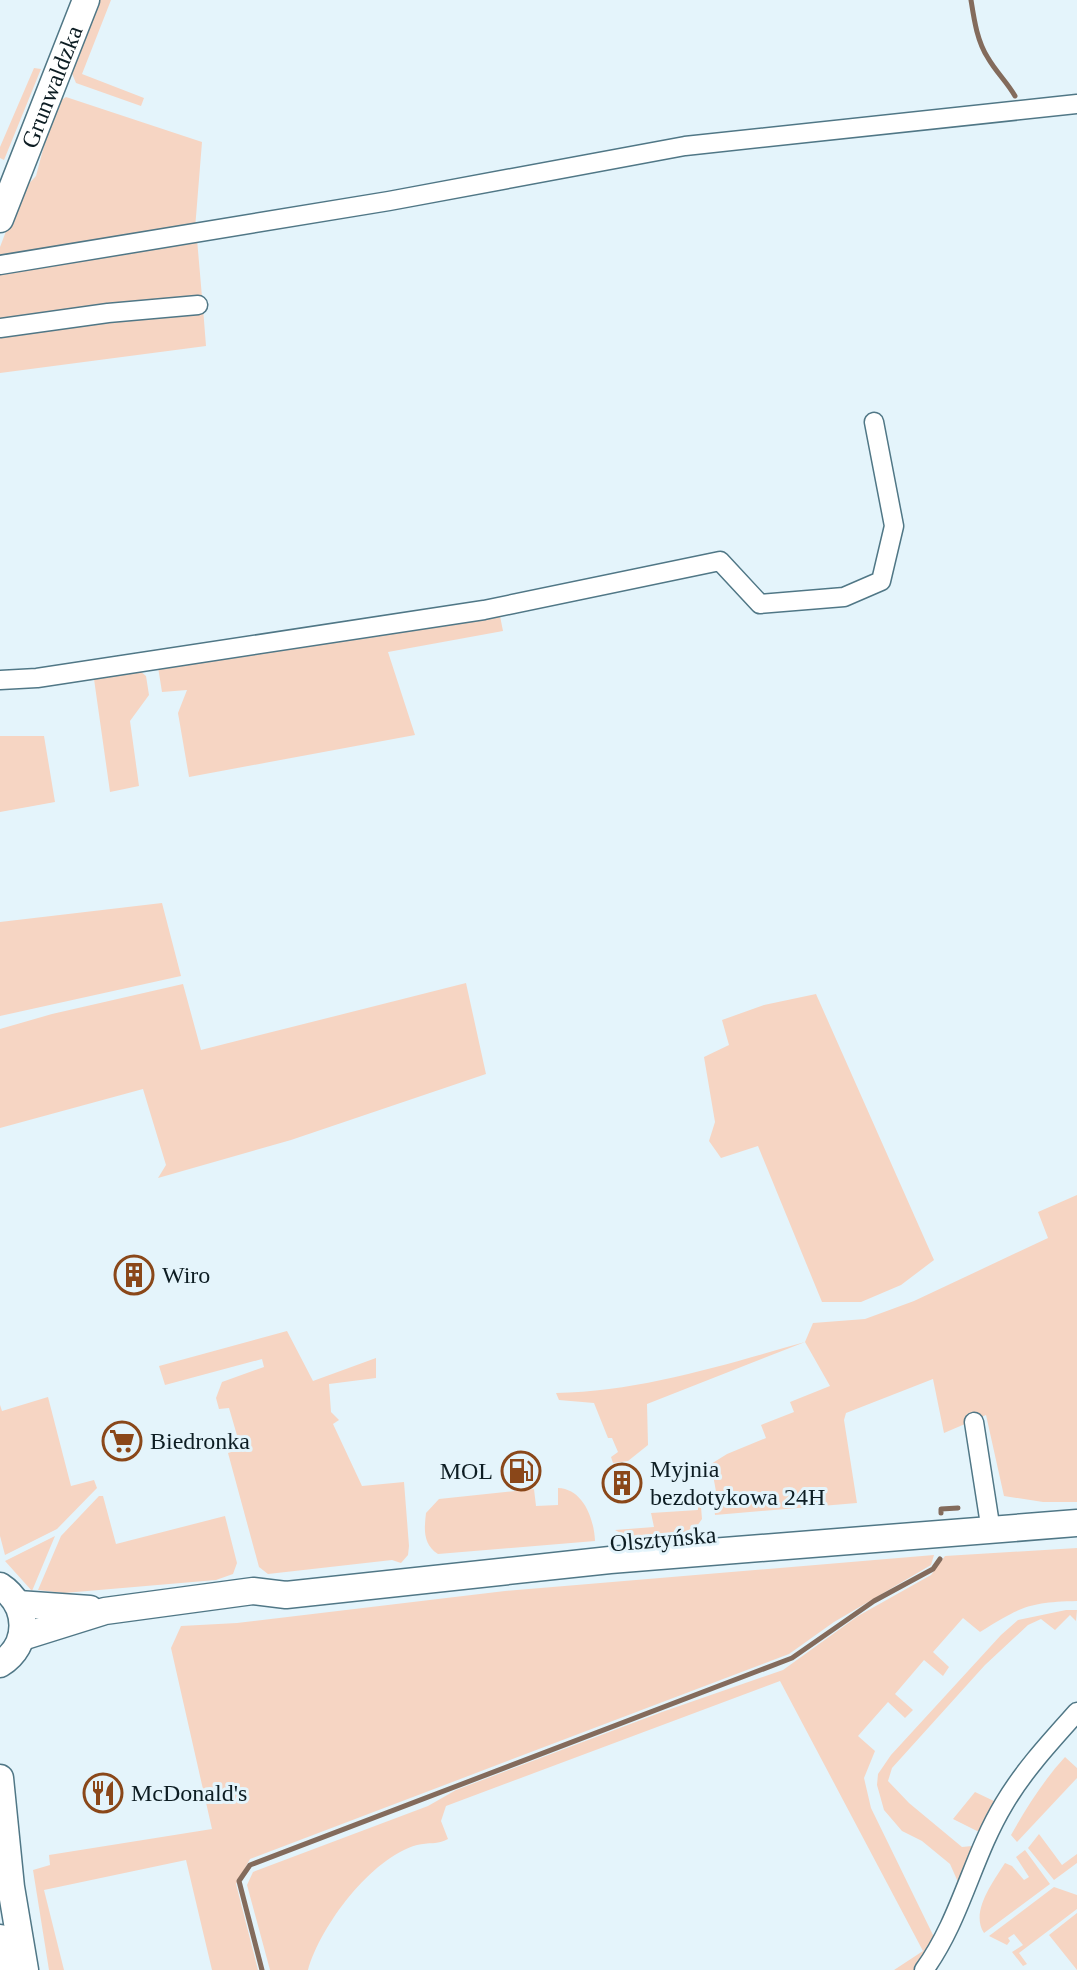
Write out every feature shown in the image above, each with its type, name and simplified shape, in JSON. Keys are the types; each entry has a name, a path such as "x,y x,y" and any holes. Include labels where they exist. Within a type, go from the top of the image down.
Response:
{"main road":[{"name":"Grunwaldzka","path":"0,219 86,0"},
{"name":"Olsztyńska","path":"990,1522 1033,1512 1077,1515"},
{"name":"Olsztyńska","path":"22,1637 105,1611 253,1591 286,1595 990,1522 1077,1523"},
{"name":"Olsztyńska","path":"9,1595 105,1611"},
{"path":"0,1664 13,1654 22,1637 23,1620 9,1595"},
{"path":"0,1778 11,1887 25,1970"},
{"path":"0,1938 7,1970"}],"street":[{"path":"0,265 389,201 685,146 1077,104"},
{"path":"0,328 108,313 198,305"},
{"path":"0,680 53,676 484,610 720,561 760,604 844,597 881,581 894,526 874,422"},
{"path":"974,1422 990,1522"},
{"path":"924,1970 953,1922 1004,1805 1030,1765 1077,1712"}],"shaded area":[{"path":"94,0 111,0 82,74 144,98 141,106 76,83 68,64"},
{"path":"34,68 41,69 4,160 0,158 0,147"},
{"path":"66,97 202,142 195,229 0,260 0,247 21,192 36,176 55,104"},
{"path":"197,239 202,297 0,322 0,274"},
{"path":"203,308 206,346 0,373 0,333"},
{"path":"500,616 503,631 388,652 415,735 189,777 178,713 187,690 162,692 158,667"},
{"path":"140,671 146,676 149,695 130,721 139,786 110,792 94,679"},
{"path":"0,736 44,736 55,802 0,812"},
{"path":"162,903 181,976 0,1016 0,922"},
{"path":"466,983 486,1074 291,1140 158,1178 166,1165 143,1089 0,1128 0,1029 183,984 201,1050"},
{"path":"816,994 934,1260 901,1285 861,1302 822,1302 758,1146 721,1158 709,1141 715,1122 704,1057 729,1045 722,1020 764,1005"},
{"path":"1077,1195 1077,1502 1043,1502 1004,1496 986,1415 944,1433 933,1379 846,1413 844,1420 857,1503 715,1515 713,1498 717,1497 711,1464 766,1438 761,1425 794,1412 790,1402 830,1386 805,1342 813,1323 865,1319 914,1301 1048,1238 1038,1212"},
{"path":"287,1331 313,1381 376,1358 376,1378 329,1384 331,1412 339,1420 333,1424 362,1486 404,1482 409,1546 408,1555 401,1563 392,1560 268,1574 259,1567 228,1453 241,1449 229,1408 219,1409 216,1398 222,1382 264,1367 262,1359 165,1385 159,1366"},
{"path":"805,1342 647,1404 648,1445 628,1461 613,1463 611,1457 618,1452 612,1438 608,1438 594,1403 559,1400 556,1393 651,1382"},
{"path":"48,1397 71,1486 94,1480 97,1488 57,1529 5,1555 0,1536 0,1405 2,1411"},
{"path":"558,1488 574,1493 586,1506 595,1541 438,1554 427,1541 426,1513 439,1499 534,1489 536,1506 558,1505"},
{"path":"99,1496 103,1496 116,1544 225,1516 237,1563 233,1574 216,1580 64,1593 38,1590 61,1536"},
{"path":"698,1505 702,1519 697,1526 684,1532 626,1536 615,1530 654,1527 651,1513 698,1510"},
{"path":"55,1536 32,1591 5,1561"},
{"path":"1077,1548 1077,1601 1026,1608 980,1632 963,1618 933,1652 949,1667 943,1676 924,1660 895,1694 913,1710 905,1718 888,1702 858,1736 875,1751 864,1778 871,1808 933,1935 943,1946 927,1970 894,1970 923,1951 780,1681 446,1806 441,1821 448,1839 400,1852 366,1878 324,1933 308,1970 270,1970 247,1885 253,1872 428,1806 456,1790 783,1670 858,1616 931,1575 945,1556"},
{"path":"934,1555 931,1565 834,1622 789,1654 250,1859 236,1884 258,1970 212,1970 186,1860 44,1890 64,1970 49,1970 33,1870 50,1865 49,1855 212,1829 171,1648 181,1626 237,1623 505,1591"},
{"path":"1077,1610 1076,1621 1070,1615 1055,1630 1041,1619 1028,1625 985,1665 892,1768 888,1781 909,1803 962,1847 982,1845 962,1891 950,1864 922,1841 902,1831 884,1810 877,1785 878,1774 891,1755 1018,1620"},
{"path":"1065,1757 1077,1768 1077,1778 1017,1842 1011,1835 1036,1794"},
{"path":"975,1792 996,1802 989,1837 953,1819"},
{"path":"1039,1834 1062,1865 1077,1854 1077,1863 1054,1880 1028,1848"},
{"path":"1025,1850 1050,1884 984,1933 980,1925 981,1907 1005,1863 1012,1866 1024,1880 1029,1877 1016,1857"},
{"path":"1054,1887 1077,1895 1077,1909 1019,1953 1027,1964 1023,1966 1012,1952 1023,1945 1014,1934 1008,1938 1010,1941 1007,1945 989,1936"},
{"path":"1077,1913 1077,1970 1049,1935"}],"waterway":[{"path":"971,0 976,30 984,51 1015,96"},
{"path":"941,1513 941,1509 958,1508"},
{"path":"262,1970 239,1881 250,1865 792,1658 874,1601 933,1569 940,1559"}],"place":[{"name":"Wiro","path":"134,1275"},
{"name":"Biedronka","path":"122,1441"},
{"name":"MOL","path":"521,1471"},
{"name":"Myjnia bezdotykowa 24H","path":"622,1483"},
{"name":"McDonald's","path":"103,1793"}]}
